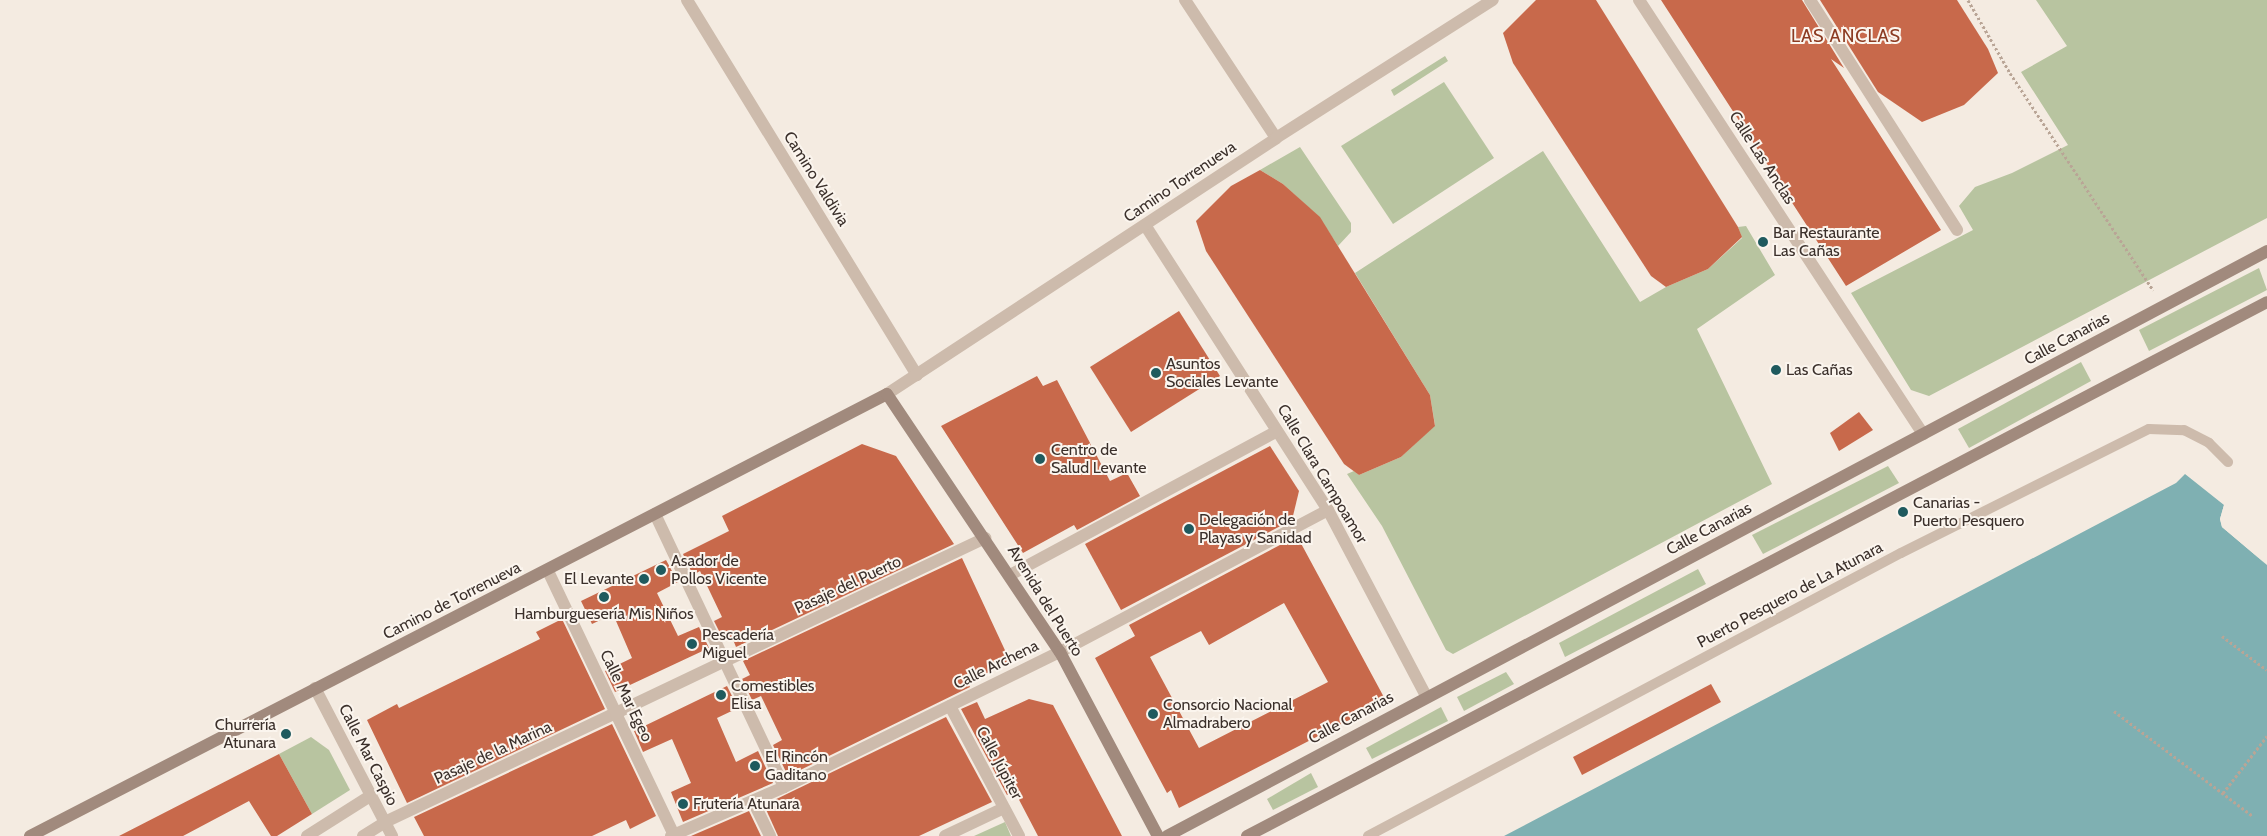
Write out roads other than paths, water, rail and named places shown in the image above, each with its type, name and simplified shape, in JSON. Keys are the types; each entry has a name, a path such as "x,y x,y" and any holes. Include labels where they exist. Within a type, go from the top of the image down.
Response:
{"main road":[{"name":"Calle Canarias","path":"1167,836 1426,696 2267,251"},
{"path":"1247,836 2267,302"},
{"name":"Camino de Torrenueva","path":"30,836 315,688 548,571 887,394"},
{"name":"Avenida del Puerto","path":"887,394 1060,652 1158,836"}],"street":[{"name":"Camino Valdivia","path":"687,0 917,375"},
{"path":"1185,0 1276,138"},
{"name":"Camino Torrenueva","path":"887,394 1276,138 1493,0"},
{"name":"Calle Las Anclas","path":"1639,0 1922,434"},
{"path":"1810,0 1957,230"},
{"name":"Calle Clara Campoamor","path":"1145,225 1328,510 1426,696"},
{"path":"1010,575 1277,431"},
{"name":"Calle Archena","path":"673,835 784,787 1060,652 1328,510"},
{"path":"655,514 784,787"},
{"name":"Pasaje del Puerto","path":"616,713 985,538"},
{"name":"Calle Mar Egeo","path":"548,571 673,835"},
{"name":"Calle Mar Caspio","path":"315,688 392,836"},
{"name":"Calle Júpiter","path":"950,706 1019,836"},
{"name":"Pasaje de la Marina","path":"363,836 384,822 616,713"},
{"path":"307,836 370,796"},
{"path":"753,801 770,836"},
{"path":"945,836 1004,808"}],"lane":[{"name":"Puerto Pesquero de La Atunara","path":"1368,836 1901,553 2148,430 2167,427 2184,430 2210,443 2228,462"}],"water":[{"path":"2185,474 2224,505 2220,519 2222,527 2267,565 2267,836 1504,836 2176,483"}],"place":[{"name":"Bar Restaurante Las Cañas","path":"1763,242"},
{"name":"Las Cañas","path":"1776,370"},
{"name":"Asuntos Sociales Levante","path":"1156,373"},
{"name":"Centro de Salud Levante","path":"1040,459"},
{"name":"Canarias - Puerto Pesquero","path":"1903,512"},
{"name":"Delegación de Playas y Sanidad","path":"1189,529"},
{"name":"Asador de Pollos Vicente","path":"661,570"},
{"name":"El Levante","path":"644,579"},
{"name":"Hamburguesería Mis Niños","path":"604,597"},
{"name":"Pescadería Miguel","path":"692,644"},
{"name":"Comestibles Elisa","path":"721,695"},
{"name":"Consorcio Nacional Almadrabero","path":"1153,714"},
{"name":"Churrería Atunara","path":"286,734"},
{"name":"El Rincón Gaditano","path":"755,766"},
{"name":"Frutería Atunara","path":"683,804"}],"district":[{"name":"LAS ANCLAS","path":"1846,36"}]}
